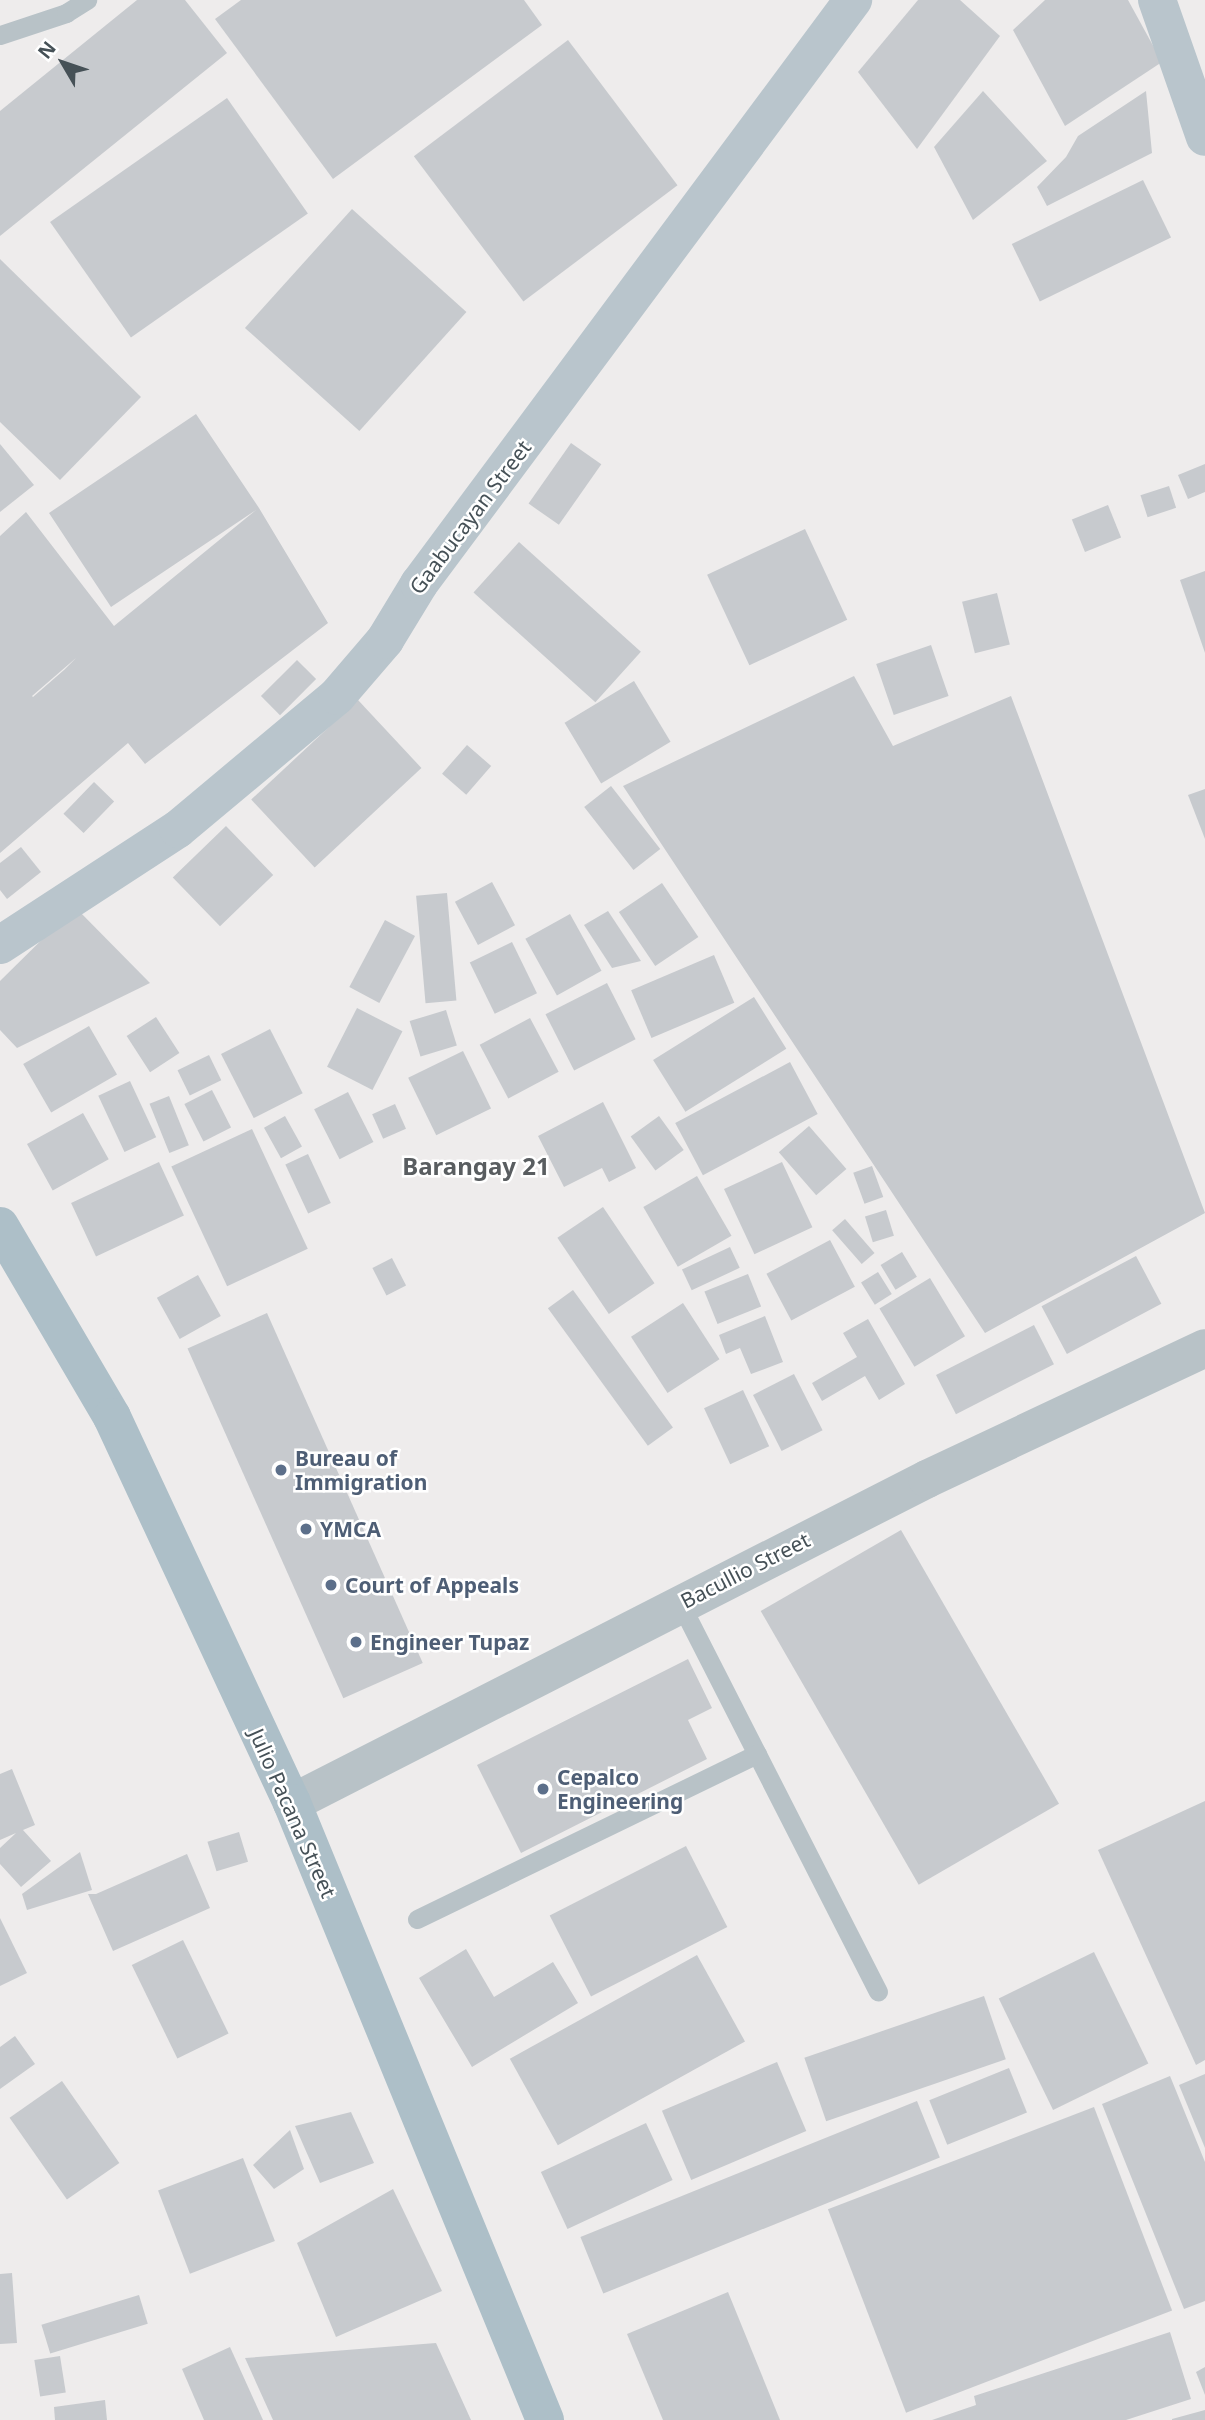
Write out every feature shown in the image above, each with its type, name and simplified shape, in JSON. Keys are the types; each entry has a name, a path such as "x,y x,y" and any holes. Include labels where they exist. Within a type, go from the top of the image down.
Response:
{"main road":[{"name":"Gaabucayan Street","path":"0,945 178,829 337,696 385,640 419,584 852,0"},
{"path":"1157,0 1205,137"},
{"name":"Julio Pacana Street","path":"0,1226 112,1417 292,1803 545,2420"}],"street":[{"name":"Bacullio Street","path":"292,1803 927,1479 1205,1348"}],"lane":[{"path":"0,35 66,13 87,0"},
{"path":"680,1603 878,1991"},
{"path":"417,1919 757,1754"}],"building":[{"path":"137,0 185,0 227,53 0,236 0,111"},
{"path":"241,0 524,0 542,25 333,179 215,19"},
{"path":"918,0 960,0 1000,36 917,149 858,72"},
{"path":"1045,0 1128,0 1162,62 1065,126 1013,30"},
{"path":"568,40 678,185 523,302 414,156"},
{"path":"983,91 1047,161 973,220 934,147"},
{"path":"1146,91 1152,153 1047,206 1037,187 1066,157 1078,136"},
{"path":"227,98 308,214 131,337 50,222"},
{"path":"1143,180 1171,238 1040,302 1012,244"},
{"path":"352,209 466,312 359,431 245,328"},
{"path":"0,259 141,397 60,480 0,422"},
{"path":"196,414 259,508 328,623 145,764 128,743 0,853 0,536 26,512 114,626 256,510 111,607 49,513","holes":["76,658 33,697 32,696"]},
{"path":"571,443 601,464 559,525 529,504"},
{"path":"0,444 34,485 0,512"},
{"path":"1205,464 1205,492 1188,499 1178,475"},
{"path":"1169,486 1176,508 1148,517 1140,495"},
{"path":"1108,505 1121,537 1085,552 1072,520"},
{"path":"805,529 847,620 749,665 707,575"},
{"path":"519,542 641,652 595,702 473,593"},
{"path":"1205,571 1205,653 1180,580"},
{"path":"997,593 1010,644 975,653 962,602"},
{"path":"931,645 949,696 894,715 876,664"},
{"path":"297,660 316,679 280,715 261,696"},
{"path":"854,676 893,746 1011,696 1205,1213 985,1333 623,786"},
{"path":"634,681 671,742 601,784 565,723"},
{"path":"358,700 421,768 315,868 251,800"},
{"path":"467,745 491,766 466,795 442,774"},
{"path":"94,782 114,801 84,833 63,814"},
{"path":"611,786 660,849 633,870 584,807"},
{"path":"1205,789 1205,839 1188,795"},
{"path":"226,826 273,875 220,926 173,877"},
{"path":"21,847 41,872 7,899 0,890 0,863"},
{"path":"492,882 515,925 478,945 455,902"},
{"path":"662,883 698,937 655,966 619,912"},
{"path":"447,893 456,1001 426,1003 416,896"},
{"path":"75,907 150,983 17,1048 0,1030 0,981"},
{"path":"608,911 641,961 612,968 584,925"},
{"path":"570,914 602,971 557,996 525,939"},
{"path":"385,920 415,936 379,1003 349,987"},
{"path":"512,942 537,993 495,1014 470,963"},
{"path":"714,955 734,1003 651,1038 631,990"},
{"path":"607,983 636,1039 574,1070 546,1014"},
{"path":"754,997 786,1049 685,1112 653,1060"},
{"path":"357,1008 402,1031 372,1090 327,1067"},
{"path":"446,1010 457,1045 420,1056 410,1021"},
{"path":"156,1017 179,1053 150,1072 127,1036"},
{"path":"530,1018 559,1072 508,1099 480,1045"},
{"path":"89,1026 117,1074 51,1112 23,1064"},
{"path":"270,1029 303,1093 254,1118 221,1054"},
{"path":"463,1051 491,1109 436,1135 408,1078"},
{"path":"209,1055 221,1080 190,1096 178,1070"},
{"path":"790,1062 818,1114 703,1175 675,1123"},
{"path":"130,1081 156,1137 124,1152 98,1096"},
{"path":"212,1090 231,1127 203,1141 184,1104"},
{"path":"348,1092 373,1142 340,1159 314,1109"},
{"path":"169,1096 189,1145 169,1153 150,1104"},
{"path":"603,1102 636,1168 609,1182 602,1168 564,1187 538,1136"},
{"path":"395,1104 406,1129 383,1139 372,1114"},
{"path":"83,1113 109,1159 53,1190 27,1144"},
{"path":"285,1116 302,1147 281,1158 264,1128"},
{"path":"659,1116 684,1150 655,1171 631,1137"},
{"path":"809,1126 846,1169 816,1195 779,1152"},
{"path":"252,1129 308,1249 227,1286 171,1167"},
{"path":"308,1154 331,1203 308,1214 285,1165"},
{"path":"159,1162 184,1215 96,1256 71,1203"},
{"path":"782,1162 812,1227 754,1254 724,1189"},
{"path":"872,1166 883,1197 864,1204 853,1173"},
{"path":"697,1176 732,1236 678,1267 643,1207"},
{"path":"603,1207 654,1283 609,1314 557,1238"},
{"path":"886,1210 894,1236 873,1242 865,1216"},
{"path":"845,1219 875,1253 862,1264 832,1230"},
{"path":"830,1240 855,1287 791,1321 766,1274"},
{"path":"730,1247 740,1268 692,1290 682,1269"},
{"path":"902,1252 917,1277 896,1290 881,1265"},
{"path":"1136,1256 1161,1304 1067,1354 1042,1306"},
{"path":"392,1258 406,1286 386,1296 372,1268"},
{"path":"878,1272 892,1294 875,1305 861,1283"},
{"path":"748,1274 761,1306 718,1324 704,1292"},
{"path":"198,1275 221,1316 180,1339 157,1298"},
{"path":"930,1278 965,1336 914,1367 879,1308"},
{"path":"573,1290 673,1428 648,1446 548,1308"},
{"path":"683,1303 719,1359 667,1393 631,1337"},
{"path":"267,1313 423,1663 343,1698 188,1348"},
{"path":"765,1316 783,1362 751,1374 740,1348 726,1354 719,1335"},
{"path":"868,1319 905,1384 879,1400 865,1376 822,1401 812,1383 857,1357 843,1333"},
{"path":"1034,1325 1054,1364 956,1414 936,1375"},
{"path":"794,1374 823,1430 782,1451 753,1395"},
{"path":"743,1390 769,1446 730,1464 704,1408"},
{"path":"901,1530 1059,1804 919,1885 761,1611"},
{"path":"688,1659 712,1708 688,1720 707,1759 521,1853 477,1765"},
{"path":"12,1769 35,1825 23,1830 51,1861 21,1887 0,1864 0,1848 16,1833 0,1840 0,1774"},
{"path":"1205,1801 1205,2060 1196,2065 1098,1850"},
{"path":"239,1832 248,1862 217,1871 207,1842"},
{"path":"686,1846 727,1927 591,1997 550,1915"},
{"path":"80,1852 92,1890 27,1910 22,1894"},
{"path":"187,1854 210,1908 113,1951 88,1894 96,1894"},
{"path":"0,1918 27,1973 0,1986"},
{"path":"183,1940 229,2033 177,2058 132,1965"},
{"path":"466,1949 494,1997 553,1962 578,2003 472,2067 419,1978"},
{"path":"1094,1952 1148,2063 1053,2110 999,1998"},
{"path":"697,1955 745,2042 558,2145 510,2059"},
{"path":"984,1996 1006,2059 826,2121 804,2058"},
{"path":"15,2036 35,2064 0,2089 0,2047"},
{"path":"777,2062 806,2131 691,2180 662,2111"},
{"path":"1009,2068 1027,2113 947,2145 929,2100"},
{"path":"1205,2074 1205,2148 1179,2085"},
{"path":"1170,2076 1205,2162 1205,2301 1184,2309 1102,2104"},
{"path":"62,2081 119,2163 67,2200 10,2118"},
{"path":"917,2101 940,2158 603,2294 580,2237"},
{"path":"1094,2107 1172,2311 906,2413 828,2209"},
{"path":"351,2112 374,2163 320,2183 295,2126"},
{"path":"646,2123 673,2180 567,2229 541,2172"},
{"path":"290,2130 304,2169 274,2189 253,2165"},
{"path":"243,2158 275,2241 190,2274 158,2191"},
{"path":"393,2189 442,2291 336,2337 297,2243"},
{"path":"12,2273 17,2343 0,2344 0,2274"},
{"path":"728,2292 780,2420 663,2420 627,2334"},
{"path":"139,2295 148,2324 50,2354 41,2325"},
{"path":"1170,2332 1191,2399 1126,2420 932,2420 976,2405 974,2396"},
{"path":"436,2343 471,2420 273,2420 245,2358"},
{"path":"230,2347 263,2420 204,2420 182,2369"},
{"path":"60,2356 66,2393 40,2397 34,2360"},
{"path":"1205,2367 1205,2395 1196,2372"},
{"path":"105,2400 107,2420 55,2420 54,2407"},
{"path":"1205,2410 1205,2420 1172,2420 1172,2419"}],"place":[{"name":"Bureau of Immigration","path":"281,1470"},
{"name":"YMCA","path":"306,1529"},
{"name":"Court of Appeals","path":"331,1585"},
{"name":"Engineer Tupaz","path":"356,1642"},
{"name":"Cepalco Engineering","path":"543,1789"}],"district":[{"name":"Barangay 21","path":"476,1166"}]}
